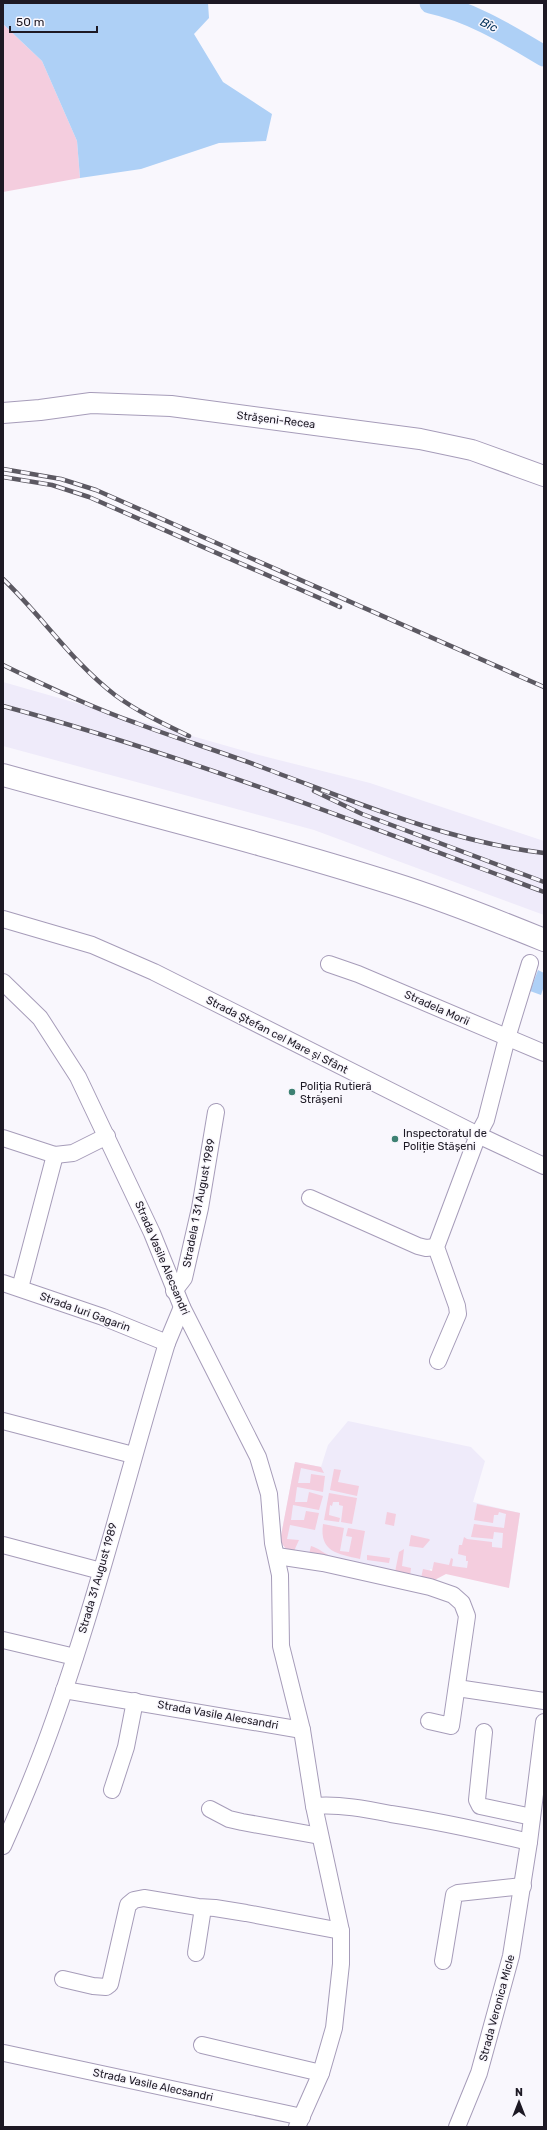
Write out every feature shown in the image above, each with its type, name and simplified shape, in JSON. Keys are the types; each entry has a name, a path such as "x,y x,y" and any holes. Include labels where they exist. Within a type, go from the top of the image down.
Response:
{"highway":[{"path":"3,761 380,865 474,897 544,925"},
{"path":"3,775 388,882 486,917 544,940"}],"main road":[{"name":"Strășeni-Recea","path":"3,413 33,411 91,403 171,406 420,439 472,450 544,476"}],"street":[{"name":"Strada Ștefan cel Mare și Sfânt","path":"3,919 92,946 154,972 478,1135 544,1166"},
{"path":"438,1361 458,1314 457,1306 436,1247 478,1135 486,1120 507,1038 530,963"},
{"name":"Stradela Morii","path":"329,964 358,974 544,1054"},
{"name":"Strada Vasile Alecsandri","path":"3,982 40,1018 78,1077 152,1233 174,1291 258,1457 268,1494 273,1543 280,1575 281,1646 302,1730 314,1806 341,1931 341,1964 334,2028 321,2073 299,2122 4,2053"},
{"name":"Stradela 1 31 August 1989","path":"174,1291 184,1278 200,1208 216,1112"},
{"path":"3,1138 55,1155 73,1153 107,1136"},
{"path":"20,1288 55,1155"},
{"path":"310,1198 418,1246 426,1248 436,1247"},
{"name":"Strada Iuri Gagarin","path":"3,1283 103,1317 167,1343"},
{"name":"Strada 31 August 1989","path":"3,1846 50,1732 75,1657 167,1343 182,1307"},
{"path":"3,1421 133,1455"},
{"path":"3,1545 101,1571"},
{"path":"277,1556 430,1587 453,1595 462,1603 467,1616 451,1726 429,1720"},
{"path":"3,1640 75,1657"},
{"path":"457,1688 544,1701"},
{"name":"Strada Vasile Alecsandri","path":"64,1690 135,1700 302,1730"},
{"path":"112,1790 126,1747 135,1700"},
{"name":"Strada Veronica Micle","path":"457,2127 479,2073 494,2024 511,1956 530,1842 544,1722"},
{"path":"484,1732 477,1800 480,1806 532,1817"},
{"path":"314,1806 329,1805 448,1823 530,1842"},
{"path":"210,1809 235,1820 320,1836"},
{"path":"443,1961 454,1895 458,1893 523,1886"},
{"path":"63,1979 93,1986 106,1987 110,1984 128,1905 134,1900 144,1898 238,1912 341,1931"},
{"path":"196,1953 203,1908"},
{"path":"202,2045 321,2073"}],"shaded area":[{"path":"3,24 42,61 77,141 80,178 3,192"},
{"path":"3,682 255,754 370,783 544,841 544,915 314,830 3,746"},
{"path":"348,1421 471,1447 485,1461 473,1502 520,1513 510,1583 430,1569 427,1584 289,1553 280,1541 295,1462 321,1467 328,1445"},
{"path":"295,1462 321,1467 324,1473 301,1468 298,1483 310,1483 311,1474 325,1476 323,1492 297,1487 295,1502 307,1502 309,1492 323,1496 319,1510 293,1505 291,1520 304,1520 306,1511 319,1513 315,1530 290,1525 287,1539 299,1540 294,1551 309,1554 311,1546 333,1557 395,1572 399,1552 404,1549 402,1566 411,1568 410,1576 421,1578 423,1569 432,1571 434,1562 449,1565 451,1558 453,1559 452,1566 467,1568 468,1561 466,1561 466,1556 458,1554 459,1545 462,1545 464,1537 467,1539 492,1542 492,1547 502,1548 503,1533 494,1532 493,1539 471,1537 474,1524 504,1528 506,1514 499,1512 498,1515 494,1515 493,1523 474,1520 477,1504 520,1513 509,1588 446,1574 427,1584 289,1553 280,1541"},
{"path":"334,1469 341,1470 338,1482 359,1486 357,1496 330,1490"},
{"path":"329,1493 357,1498 352,1524 341,1522 343,1506 339,1505 339,1502 333,1502 332,1506 330,1505 329,1515 340,1518 339,1522 324,1520"},
{"path":"387,1512 396,1514 394,1526 385,1524"},
{"path":"323,1524 344,1528 340,1551 349,1552 352,1537 346,1536 348,1528 365,1531 360,1559 338,1553 327,1546 324,1541"},
{"path":"411,1535 430,1540 423,1548 409,1546"},
{"path":"367,1555 390,1558 389,1563 367,1560"}],"water":[{"path":"3,3 208,3 209,18 194,34 223,82 272,114 266,141 219,143 141,169 80,178 77,141 42,61 3,24"},
{"path":"538,970 544,973 544,986 541,995 530,991"}],"waterway":[{"name":"Bîc","path":"430,3 475,18 503,32 544,56"}],"railway":[{"path":"3,469 61,479 96,490 544,687"},
{"path":"3,477 52,485 89,497 340,607"},
{"path":"3,579 31,608 71,654 99,682 133,707 189,736"},
{"path":"3,665 68,696 119,717 248,762 367,807 437,830 508,847 544,853"},
{"path":"3,706 208,769 343,817 544,892"},
{"path":"314,791 362,814 544,882"}],"place":[{"name":"Poliția Rutieră Strășeni","path":"292,1092"},
{"name":"Inspectoratul de Poliție Stășeni","path":"395,1139"}]}
